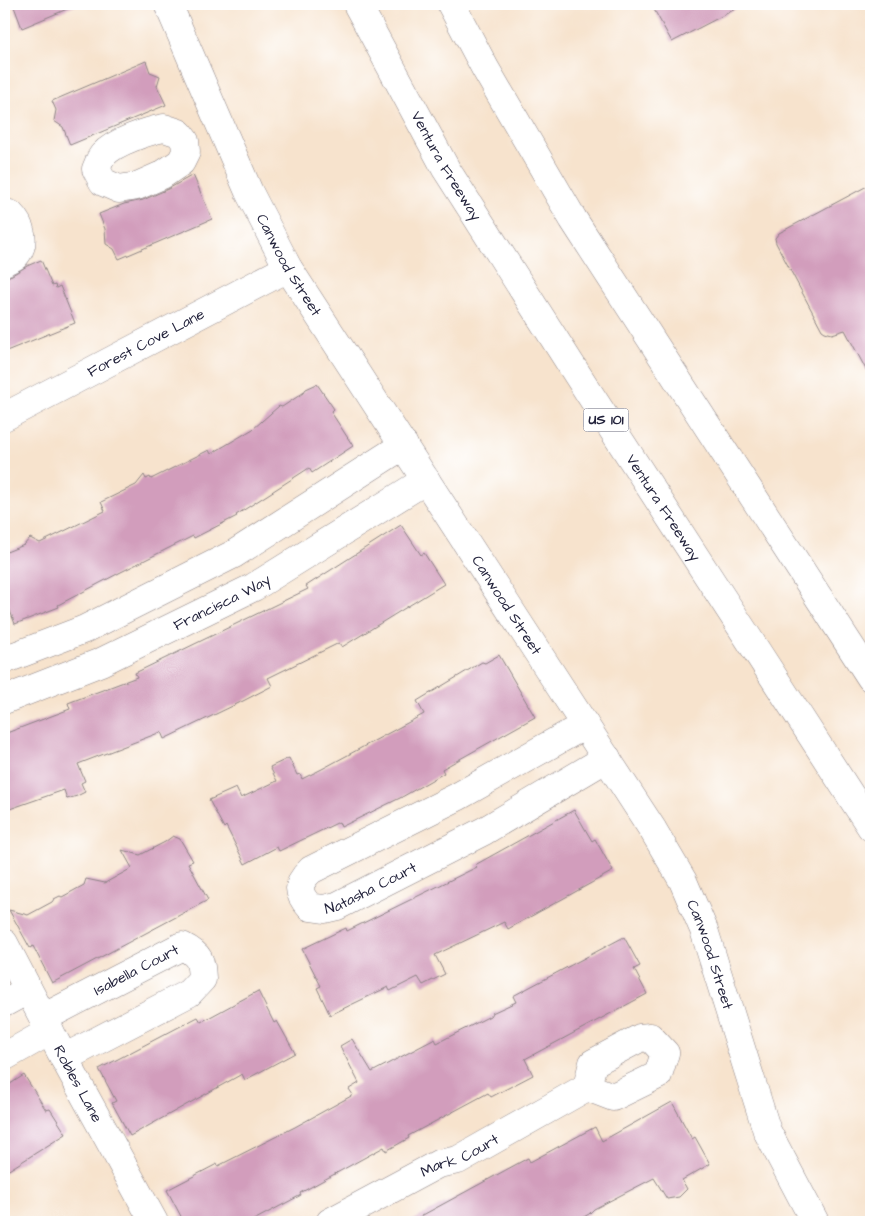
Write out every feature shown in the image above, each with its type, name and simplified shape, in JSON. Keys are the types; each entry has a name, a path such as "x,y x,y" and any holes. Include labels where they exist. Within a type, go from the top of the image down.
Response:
{"main road":[{"name":"Canwood Street","path":"168,4 249,192 288,268 653,830 682,881 704,930 767,1131 815,1222"},
{"name":"Ventura Freeway","path":"357,4 446,169 594,402 871,827"},
{"path":"451,4 485,68 573,219 871,678"},
{"path":"185,141 220,126"},
{"path":"4,214 10,214 16,220 21,231 21,244 15,256 4,262"},
{"name":"Forest Cove Lane","path":"4,416 288,268"},
{"path":"4,660 85,629 234,554 404,445"},
{"name":"Francisca Way","path":"4,700 101,662 254,587 426,480"},
{"path":"234,554 254,587"},
{"path":"85,629 101,662"},
{"name":"Natasha Court","path":"585,726 456,797 311,870 301,881 299,888 301,898 310,908 324,909 337,906 484,831 606,758"},
{"path":"416,817 435,855"},
{"name":"Robles Lane","path":"4,944 46,1025 154,1222"},
{"name":"Isabella Court","path":"4,1058 46,1025 182,946 191,950 201,962 202,979 189,993 64,1058"},
{"path":"4,1003 28,990"},
{"name":"Mark Court","path":"330,1222 438,1164 458,1160 587,1087"}],"building":[{"path":"13,4 79,4 22,28"},
{"path":"651,4 745,4 672,42"},
{"path":"146,61 150,72 160,76 157,86 166,105 70,145 63,127 54,121 56,110 52,101"},
{"path":"193,175 212,219 119,259 114,249 106,244 105,229 99,214 124,204 143,200"},
{"path":"871,184 871,379 845,330 832,334 822,330 775,238 779,233"},
{"path":"41,260 52,286 55,285 56,288 60,286 75,323 4,352 4,278"},
{"path":"317,384 334,409 331,412 353,446 312,473 309,468 237,516 121,572 58,605 59,607 15,624 4,595 4,553 24,545 30,538 40,543 105,511 101,502 136,485 144,475 146,479 150,477 151,479 209,450 211,454 253,429 279,406 282,407 306,389"},
{"path":"401,525 421,555 424,553 444,584 342,647 339,643 268,678 272,686 243,701 164,739 161,732 78,764 85,781 81,783 85,792 67,799 64,790 4,811 4,734 70,709 68,703 137,677 135,673 308,589 306,586"},
{"path":"499,655 535,717 442,769 444,773 402,797 341,827 339,822 279,851 277,847 245,864 226,826 224,828 209,800 236,788 241,798 277,781 270,767 289,758 297,775 300,774 302,779 322,769 424,714 417,701 482,662 485,663"},
{"path":"574,810 592,841 595,839 613,871 508,929 504,922 435,955 445,974 423,985 418,977 390,991 388,987 330,1015 317,988 321,986 302,949 346,928 347,931 477,867 475,865"},
{"path":"173,836 180,839 193,861 188,863 208,900 52,983 33,946 30,948 9,910 28,915 52,902 54,899 62,897 84,885 86,879 105,883 132,868 122,850 140,855"},
{"path":"624,937 640,966 634,969 647,994 525,1059 533,1075 491,1097 488,1093 408,1136 409,1138 386,1151 384,1147 250,1222 184,1222 167,1190 295,1127 353,1095 349,1089 359,1083 340,1046 352,1039 372,1072 435,1039 437,1043 490,1016 492,1013 516,1002 513,996"},
{"path":"258,991 274,1023 277,1021 295,1053 245,1080 242,1074 130,1136 112,1103 116,1101 99,1069 198,1017 201,1022"},
{"path":"24,1075 46,1110 50,1109 66,1134 4,1173 4,1088"},
{"path":"672,1102 692,1139 695,1137 710,1164 682,1180 687,1189 679,1197 667,1199 654,1178 594,1209 575,1222 410,1222 528,1158 530,1162 595,1127 602,1141"}]}
